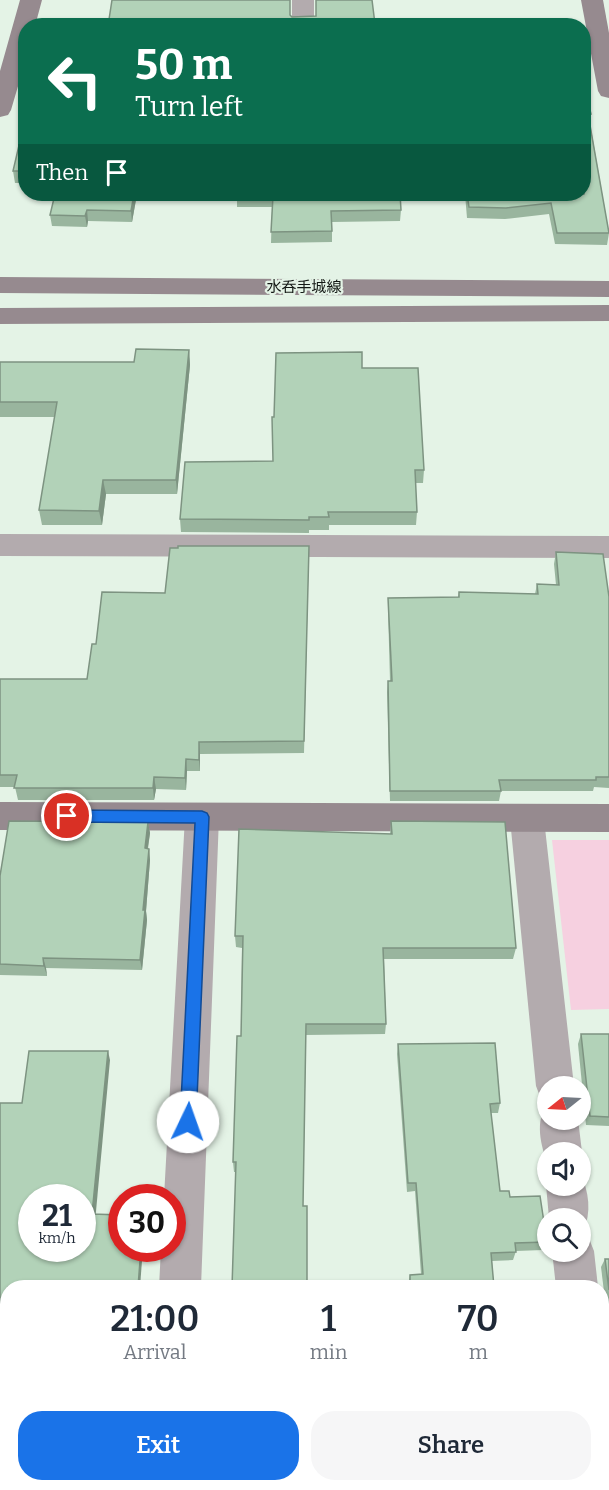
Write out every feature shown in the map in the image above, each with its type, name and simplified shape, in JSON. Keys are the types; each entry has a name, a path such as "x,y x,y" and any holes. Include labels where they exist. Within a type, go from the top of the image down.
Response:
{"main road":[{"path":"26,18 31,0"},
{"path":"592,0 603,24 603,98"},
{"path":"18,45 1,104 18,102"},
{"name":"水呑手城線","path":"0,285 609,289"},
{"name":"水呑手城線","path":"0,316 609,313"},
{"path":"0,816 609,818"}],"street":[{"path":"303,0 303,18"},
{"path":"0,545 609,547"},
{"path":"180,1280 202,817"},
{"path":"527,819 554,1076"},
{"path":"574,1262 576,1280"}],"shaded area":[{"path":"552,840 609,840 609,1009 571,1010"}],"building":[{"path":"112,0 290,0 292,17 316,16 316,0 372,0 374,18 109,18"},
{"path":"591,131 609,233 557,233 551,203 506,208 469,207 468,201 591,201"},
{"path":"18,150 18,171 13,171"},
{"path":"53,201 133,201 131,211 87,210 85,216 50,215"},
{"path":"273,201 400,201 401,210 331,211 332,231 271,232"},
{"path":"136,349 189,350 176,480 103,480 99,511 39,510 57,402 0,402 0,362 134,362"},
{"path":"362,352 362,368 418,368 424,470 415,470 417,512 328,512 329,517 309,517 309,520 180,519 185,462 273,461 272,417 274,417 276,353"},
{"path":"178,546 309,546 304,741 199,742 199,760 186,759 185,778 154,777 153,788 14,788 17,775 0,775 0,679 87,679 92,644 96,644 102,592 165,593 170,548 178,548"},
{"path":"556,552 603,554 609,597 609,777 596,777 596,780 499,780 501,791 390,791 388,681 392,681 388,598 459,597 459,592 538,594 537,584 559,585"},
{"path":"9,821 148,822 145,848 149,849 140,960 43,958 44,966 0,964 0,876"},
{"path":"391,821 505,822 516,948 383,948 386,1024 306,1024 303,1206 307,1206 307,1280 232,1280 236,1162 233,1162 237,1036 241,1036 243,936 235,936 239,829 392,834"},
{"path":"581,1034 609,1034 609,1117 591,1116 591,1076 586,1076"},
{"path":"495,1043 500,1103 490,1104 500,1191 509,1191 510,1197 540,1196 542,1208 537,1208 537,1242 515,1243 516,1252 491,1253 493,1280 410,1280 410,1275 423,1274 416,1183 408,1183 398,1044"},
{"path":"29,1051 108,1051 95,1184 18,1184 18,1262 96,1262 96,1214 108,1215 108,1262 140,1262 139,1280 0,1280 0,1103 22,1103"},
{"path":"605,1259 609,1259 608,1280"}],"route":[{"path":"67,816 202,817 188,1122"}]}
